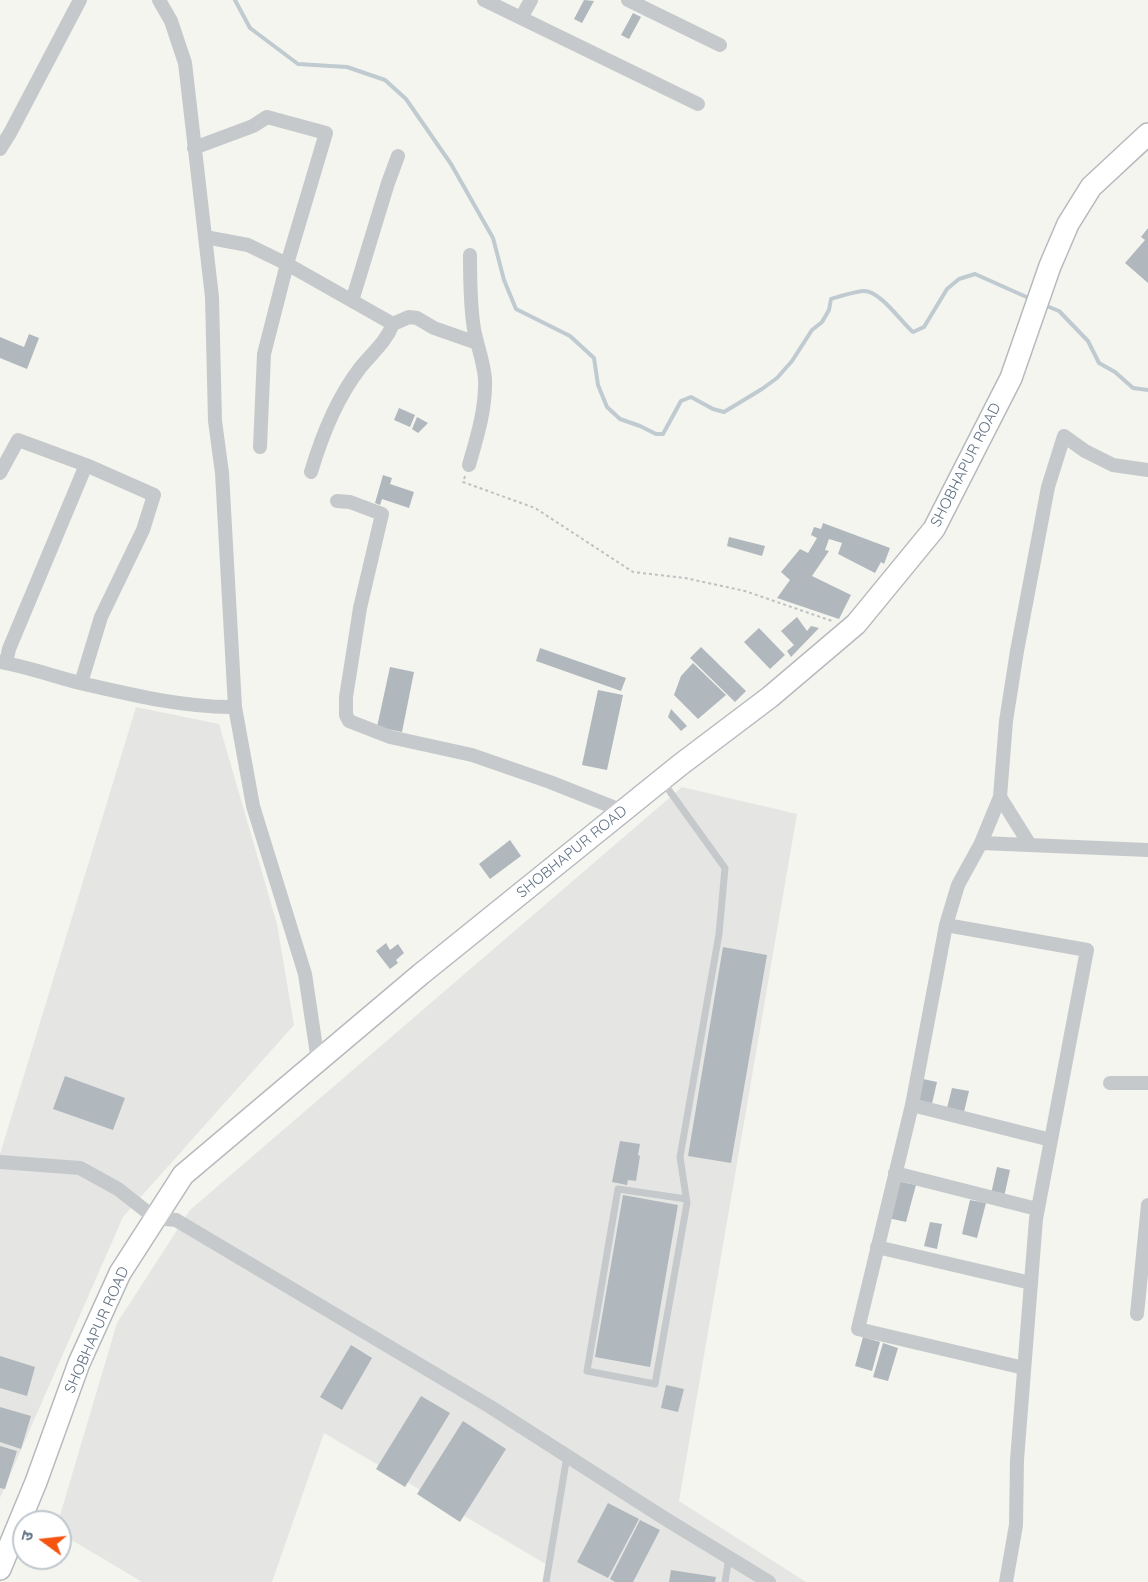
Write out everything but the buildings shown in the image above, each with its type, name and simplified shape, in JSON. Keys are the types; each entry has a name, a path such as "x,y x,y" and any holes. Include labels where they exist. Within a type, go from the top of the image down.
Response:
{"main road":[{"name":"SHOBHAPUR ROAD","path":"0,1569 36,1482 79,1363 120,1273 183,1175 430,966 661,780 770,698 852,628 934,529 1011,378 1037,302 1068,224 1091,187 1148,134"}],"street":[{"path":"0,149 80,0"},
{"path":"159,0 171,21 185,63 212,297 215,421 222,473 235,707 253,806 304,974 318,1061"},
{"path":"484,0 698,104"},
{"path":"521,18 531,0"},
{"path":"628,0 720,45"},
{"path":"194,148 253,126 267,117 326,133 287,264 264,354 260,447"},
{"path":"352,301 398,156"},
{"path":"205,237 248,245 287,264 393,324"},
{"path":"469,465 480,429 485,377 477,343 471,294 470,255"},
{"path":"311,472 323,434 334,411 360,369 389,336 393,324 409,317 417,318 434,328 477,343"},
{"path":"1024,1368 858,1329 912,1105 946,926 958,885 981,843 1000,797 1006,721 1017,651 1048,487 1064,436 1085,451 1113,465 1148,470"},
{"path":"0,473 18,440 86,465 154,495 143,530 101,617 81,683"},
{"path":"86,465 3,662 81,683 157,698 216,707 235,707"},
{"path":"338,501 350,502 382,514 352,653 346,697 346,715 349,721 390,737 472,755 550,782 623,811"},
{"path":"1000,797 1030,845"},
{"path":"981,843 1148,850"},
{"path":"946,926 1087,950 1037,1209 1017,1460 1016,1525 1006,1582"},
{"path":"1110,1083 1148,1083"},
{"path":"912,1105 1051,1140"},
{"path":"0,1162 80,1168 118,1189 155,1218 176,1220 478,1400 769,1582"},
{"path":"895,1173 1037,1209"},
{"path":"1137,1314 1148,1205"},
{"path":"877,1247 1031,1283"}],"lane":[{"path":"661,780 725,868 719,934 680,1157 686,1199 655,1384 587,1371 618,1189 686,1199"},
{"path":"546,1582 567,1456"},
{"path":"725,1582 729,1557"}],"path":[{"path":"469,465 463,482 535,508 633,572 685,578 745,591 852,628"}],"shaded area":[{"path":"136,707 219,724 277,924 294,1025 123,1217 0,1498 0,1154"},
{"path":"682,787 797,814 679,1501 806,1582 546,1582 549,1566 324,1433 272,1582 142,1582 72,1540 72,1510 62,1510 117,1323 190,1210"}],"waterway":[{"path":"235,0 250,28 298,64 347,67 385,80 406,99 451,164 493,238 504,280 516,309 570,336 594,358 598,385 607,407 620,419 656,434 663,434 681,401 691,397 713,409 724,412 777,378 792,361 812,330 822,322 829,310 831,299 863,291 870,292 883,301 913,332 924,327 947,289 959,279 975,274 1031,299"},
{"path":"1044,305 1059,311 1088,341 1099,363 1115,372 1133,388 1148,390"}]}
